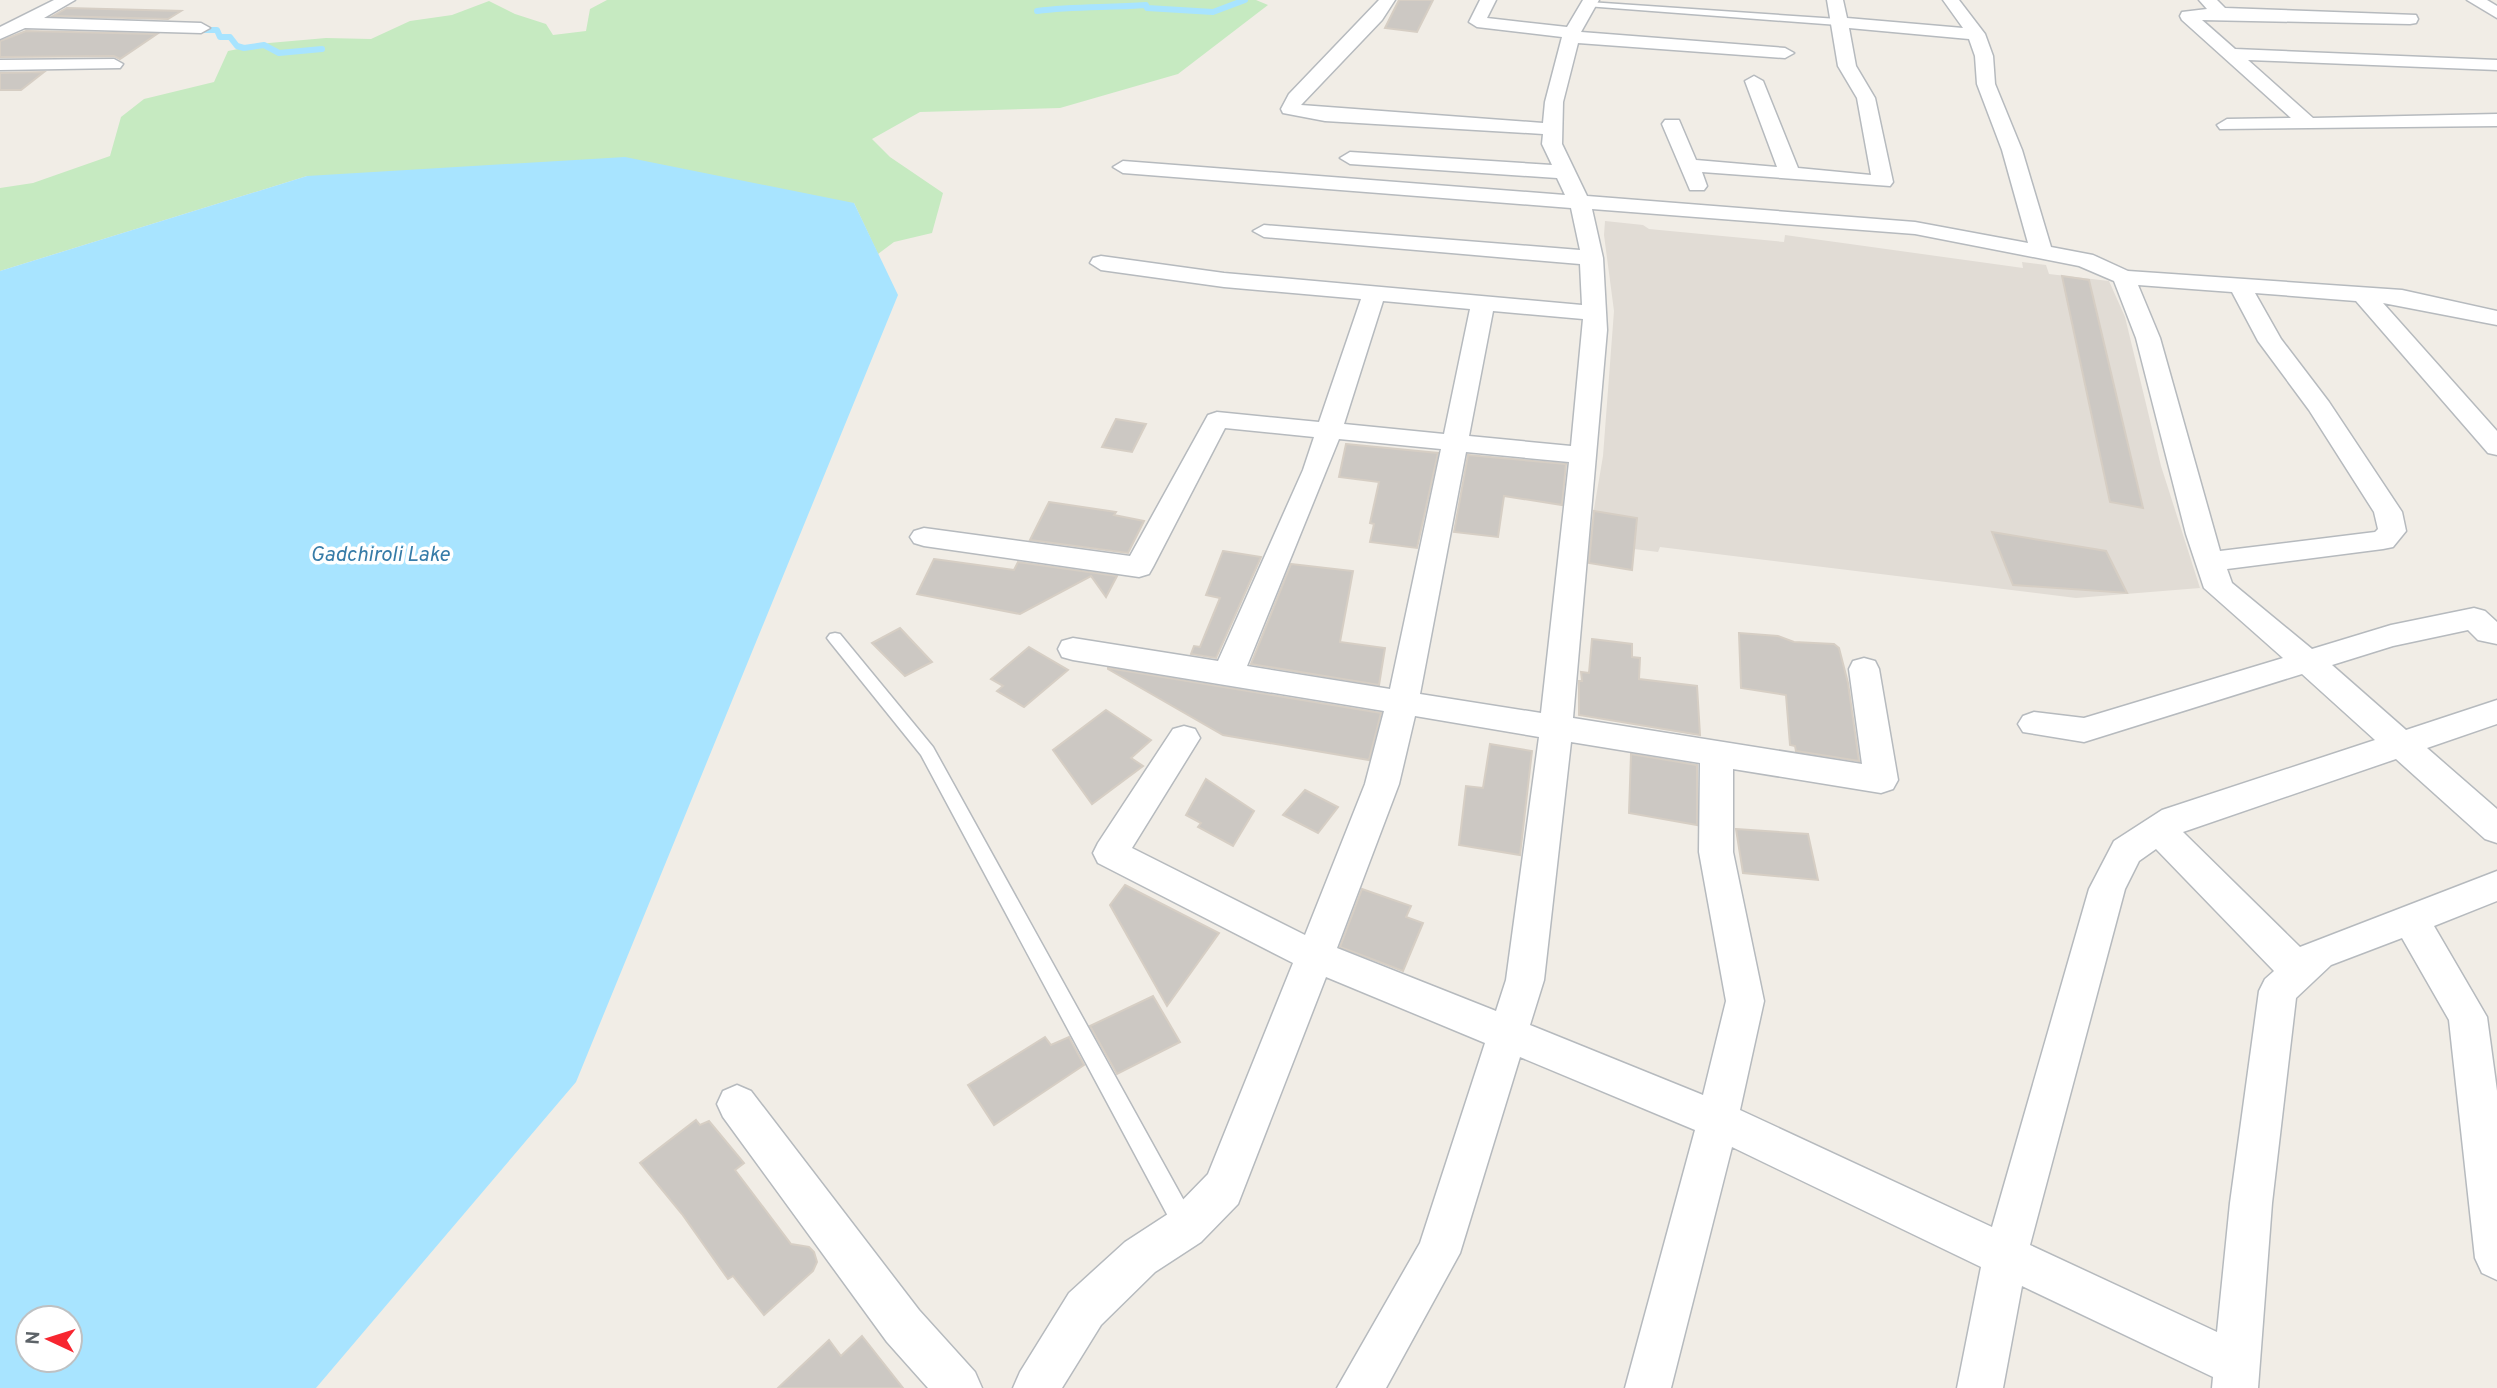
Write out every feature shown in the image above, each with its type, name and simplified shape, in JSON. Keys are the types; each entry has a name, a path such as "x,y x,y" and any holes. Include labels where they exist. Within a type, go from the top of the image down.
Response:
{"street":[{"path":"0,34 17,16 44,12 67,0"},
{"path":"1387,0 1376,16 1296,98 1290,109 1325,115 1553,129"},
{"path":"1488,0 1477,22 1572,35 1785,53"},
{"path":"1689,165 1883,182 1866,98 1847,66 1835,0"},
{"path":"1951,0 1976,34 1984,56 1986,83 2012,150 2041,250"},
{"path":"2207,0 2221,13"},
{"path":"2308,123 2188,16 2221,13 2414,23 2393,0"},
{"path":"2475,0 2497,13"},
{"path":"1360,1388 1437,1253 1525,980 1556,729 1592,374 1594,313 1592,258 1580,203 1552,144 1553,102 1572,35 1590,2"},
{"path":"17,16 201,28"},
{"path":"1838,22 1976,34"},
{"path":"2230,54 2497,65"},
{"path":"0,65 114,64"},
{"path":"1754,80 1790,173"},
{"path":"2227,125 2497,120"},
{"path":"1672,124 1708,213"},
{"path":"1350,158 1565,172"},
{"path":"1123,167 1915,228 2085,260 2124,277 2402,297 2497,318"},
{"path":"1264,231 1592,258"},
{"path":"1101,263 1224,280 1594,313"},
{"path":"2124,277 2148,338 2219,588 2308,662 2497,829"},
{"path":"2210,562 2383,540 2392,531 2388,512 2320,407 2270,341 2240,286"},
{"path":"2362,293 2420,355 2497,447"},
{"path":"1228,675 1330,432 1374,294"},
{"path":"1036,1388 1085,1308 1140,1257 1186,1227 1223,1189 1382,784 1402,701 1483,304"},
{"path":"924,537 1139,567 1217,420 1584,455"},
{"path":"2034,724 2084,730 2391,636 2474,618 2489,633 2497,633"},
{"path":"1073,649 1881,780 1864,669"},
{"path":"1980,1388 2005,1257 2107,889 2126,851 2174,820 2497,712"},
{"path":"1184,738 1110,853 1314,956 1718,1119 2005,1257 2236,1377 2252,1203 2278,990 2318,954 2497,886"},
{"path":"1648,1388 1698,1206 1745,1001 1716,852 1717,752"},
{"path":"2159,830 2299,971"},
{"path":"2410,919 2468,1017 2497,1258"},
{"path":"737,1104 903,1326 959,1388"}],"lane":[{"path":"1590,2 1838,22"},
{"path":"835,638 927,751 1186,1227"}],"shaded area":[{"path":"1605,221 1643,225 1649,229 1784,242 1785,235 2023,268 2022,262 2046,265 2049,274 2109,281 2125,317 2161,466 2200,588 2076,598 1660,547 1658,552 1634,549 1632,570 1585,562 1603,456 1614,311 1604,235"}],"green space":[{"path":"607,0 1256,0 1268,5 1178,74 1060,108 920,112 872,139 890,157 943,193 932,233 894,242 878,254 854,203 307,176 0,271 0,188 33,183 110,156 121,117 144,99 214,82 228,51 269,43 326,38 371,39 410,21 452,15 489,1 515,14 546,24 553,35 586,31 590,9"}],"water":[{"name":"Gadchiroli Lake","path":"625,157 854,203 898,295 576,1082 316,1388 0,1388 0,271 307,176"}],"building":[{"path":"1399,0 1433,0 1417,32 1385,28"},
{"path":"67,8 181,11 168,19 53,16"},
{"path":"26,31 157,34 120,59 114,56 0,57 0,41"},
{"path":"44,72 21,90 0,90 0,73"},
{"path":"2062,276 2089,280 2143,508 2110,502"},
{"path":"1116,419 1146,424 1132,452 1102,447"},
{"path":"1346,444 1438,453 1417,548 1370,542 1374,524 1370,523 1379,482 1339,477"},
{"path":"1468,455 1566,464 1562,505 1504,496 1498,537 1454,532"},
{"path":"1049,502 1116,512 1114,515 1144,521 1128,553 1030,540"},
{"path":"1594,511 1637,518 1632,570 1589,563"},
{"path":"1992,532 2106,551 2127,593 2013,585"},
{"path":"1223,551 1261,557 1216,658 1191,654 1194,646 1200,647 1220,598 1206,595"},
{"path":"934,559 1014,570 1018,562 1117,576 1106,597 1091,576 1020,614 917,594"},
{"path":"1291,564 1353,571 1340,642 1385,648 1379,685 1251,664"},
{"path":"900,628 932,662 905,676 872,643"},
{"path":"1739,633 1778,636 1794,642 1834,644 1839,648 1848,683 1859,761 1796,751 1795,746 1790,745 1786,695 1741,688"},
{"path":"1592,639 1632,644 1632,657 1640,658 1639,679 1697,686 1700,735 1579,715 1579,681 1582,681 1581,672 1589,673"},
{"path":"1029,647 1068,670 1024,707 997,691 1003,686 991,679"},
{"path":"1108,669 1381,713 1369,760 1223,735"},
{"path":"1106,710 1151,740 1131,758 1143,766 1092,804 1053,750"},
{"path":"1490,744 1532,751 1520,855 1459,845 1466,786 1483,788"},
{"path":"1631,754 1697,765 1697,825 1629,813"},
{"path":"1206,779 1254,811 1233,846 1198,827 1201,823 1186,815"},
{"path":"1305,790 1338,807 1318,833 1283,815"},
{"path":"1736,829 1808,834 1818,880 1743,873"},
{"path":"1125,885 1219,933 1167,1006 1110,905"},
{"path":"1362,889 1411,906 1406,917 1423,923 1403,971 1340,947"},
{"path":"1153,996 1180,1042 1117,1074 1090,1026"},
{"path":"1045,1037 1051,1045 1069,1037 1084,1065 994,1125 968,1085"},
{"path":"696,1120 700,1125 709,1121 744,1163 735,1170 791,1244 809,1247 814,1252 817,1262 813,1271 764,1315 733,1276 728,1279 682,1214 640,1163"},
{"path":"862,1336 903,1388 778,1388 829,1340 841,1356"}],"waterway":[{"path":"1037,11 1146,5 1147,8 1213,12 1245,0"},
{"path":"194,30 217,30 220,37 230,37 237,46 244,48 264,45 279,53 322,49"}]}
